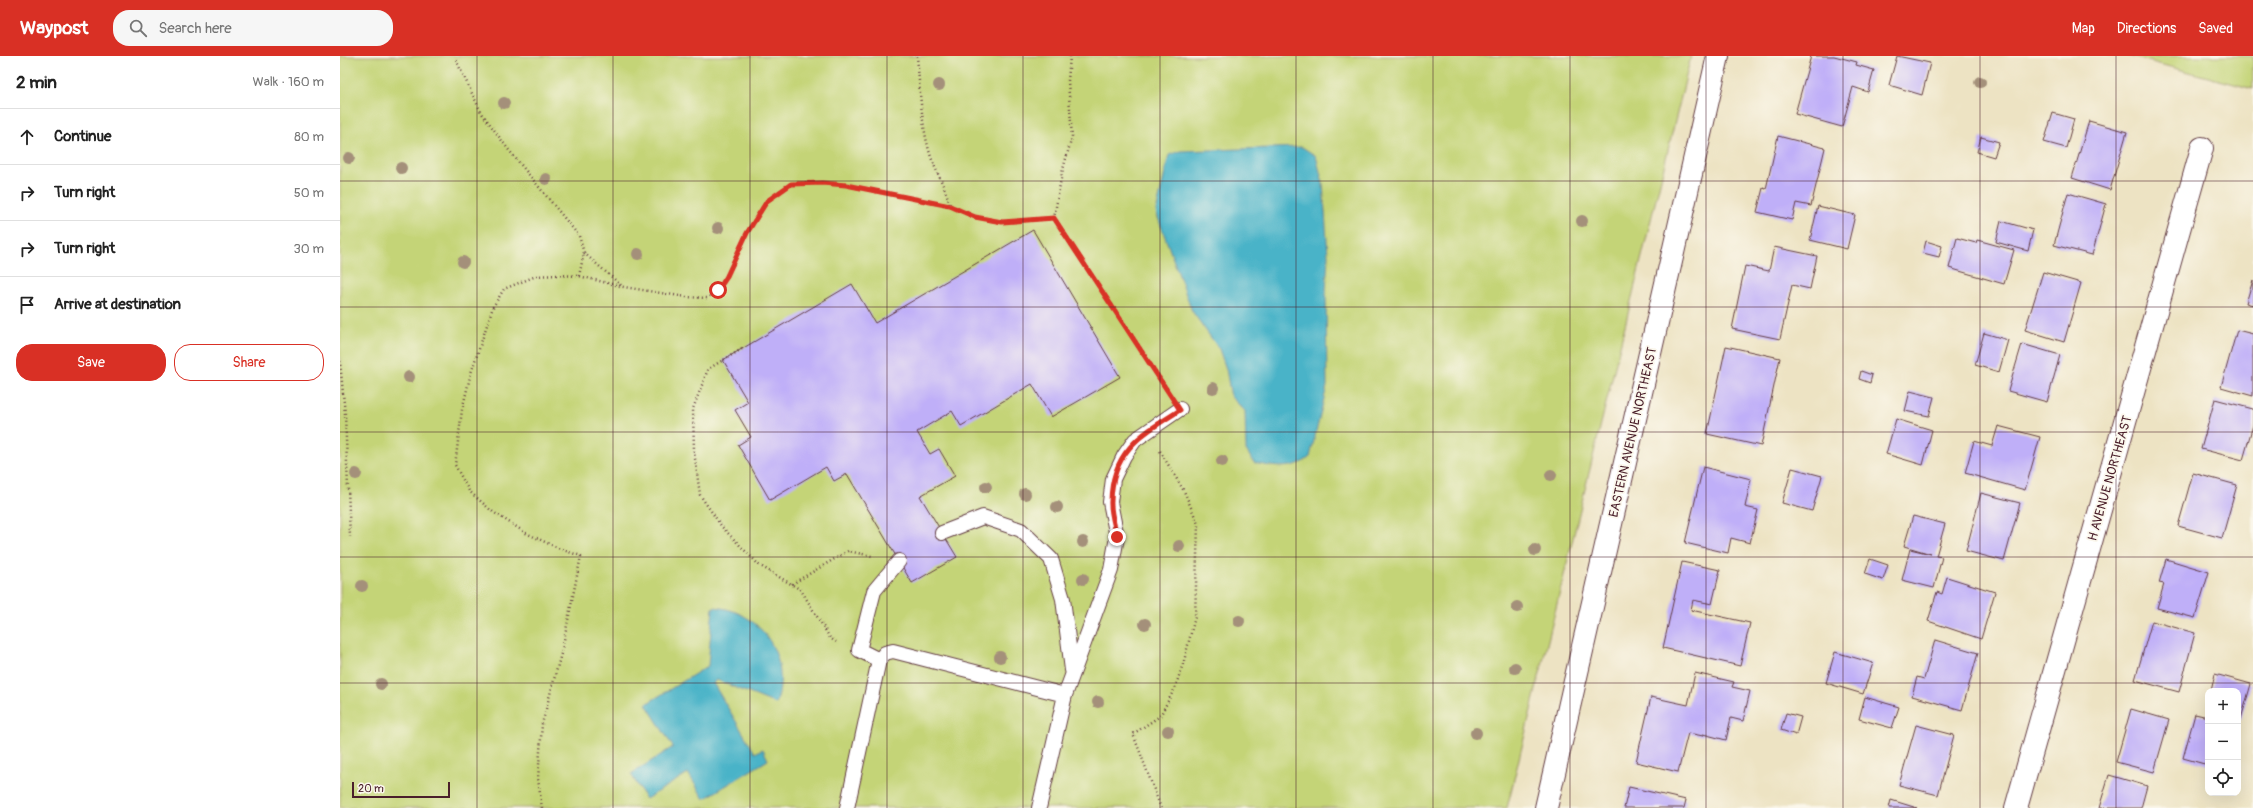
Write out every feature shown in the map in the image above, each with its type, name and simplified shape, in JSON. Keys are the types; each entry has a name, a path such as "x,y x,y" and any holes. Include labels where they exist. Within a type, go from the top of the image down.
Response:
{"street":[{"name":"EASTERN AVENUE NORTHEAST","path":"1546,808 1718,56"},
{"name":"H AVENUE NORTHEAST","path":"2016,808 2202,148"}],"lane":[{"path":"1039,808 1065,695 1111,570 1117,537 1110,502 1112,479 1124,456 1135,440 1180,410"},
{"path":"942,533 984,517 1021,530 1050,559 1063,599 1073,672"},
{"path":"879,660 859,650 874,591 896,564"},
{"path":"846,808 879,660 885,653 893,651 1065,695"}],"path":[{"path":"917,56 924,124 931,157 946,189 950,206"},
{"path":"1070,56 1068,81 1072,138 1062,173 1054,218 1180,410"},
{"path":"456,60 481,112 508,149 580,236 584,253 579,276"},
{"path":"542,808 538,779 542,724 562,650 581,556 560,549 526,533 493,512 469,491 455,465 462,410 471,373 493,308 504,288 536,276 579,276 624,287 686,297 707,298 718,290 726,278 747,233 767,201 791,184 822,183 846,185 950,206 975,217 1002,222 1054,218"},
{"path":"584,253 624,287"},
{"path":"742,349 708,369 693,409 694,451 700,495 722,527 759,565 802,590 830,638 846,647 859,650"},
{"path":"340,361 345,414 350,537"},
{"path":"1148,430 1184,491 1198,524 1195,617 1184,661 1175,688 1160,716 1133,734 1161,807 1166,808"},
{"path":"792,584 848,551 879,557 896,564"}],"green space":[{"path":"340,56 1691,56 1507,808 340,808"},
{"path":"2129,56 2253,56 2253,89"}],"water":[{"path":"1302,147 1316,156 1323,184 1328,255 1326,292 1327,386 1310,457 1297,464 1276,467 1254,463 1246,450 1245,411 1231,397 1226,369 1219,349 1192,311 1156,212 1169,155 1180,151"},
{"path":"713,607 730,610 746,617 759,627 769,640 776,654 780,670 780,687 776,704 717,680 713,683 755,753 763,749 768,760 704,799 688,773 646,799 631,774 673,747 646,704 708,666"}],"building":[{"path":"1811,56 1834,56 1857,62 1856,65 1874,70 1868,92 1853,87 1842,127 1795,114"},
{"path":"1897,56 1930,63 1922,95 1889,85"},
{"path":"2053,113 2074,119 2066,148 2044,142"},
{"path":"2089,121 2127,132 2110,190 2072,178"},
{"path":"1778,136 1825,148 1811,206 1796,203 1792,220 1757,212 1763,188 1766,189"},
{"path":"1981,137 1999,142 1994,157 1977,152"},
{"path":"2068,193 2106,204 2092,255 2054,245"},
{"path":"1818,206 1855,215 1847,249 1810,240"},
{"path":"2001,221 2033,230 2028,251 1996,242"},
{"path":"1033,230 1120,377 1051,417 1032,384 961,426 952,411 917,432 930,454 939,449 955,476 920,496 957,557 912,583 847,474 834,481 826,467 770,500 738,445 751,437 735,410 748,402 723,360 852,284 875,323"},
{"path":"1957,238 1976,243 1977,240 2014,250 2004,284 1949,268"},
{"path":"1926,241 1942,246 1939,257 1923,253"},
{"path":"1774,247 1817,256 1810,289 1792,285 1780,339 1732,329 1745,266 1769,271"},
{"path":"2043,272 2081,283 2064,342 2025,330"},
{"path":"2253,280 2253,305 2246,303"},
{"path":"2237,330 2253,334 2253,396 2221,387"},
{"path":"1984,333 2008,340 1999,372 1975,365"},
{"path":"2022,344 2060,355 2047,402 2008,391"},
{"path":"1726,346 1780,358 1761,446 1707,434"},
{"path":"1861,371 1872,375 1870,383 1859,379"},
{"path":"1910,391 1934,397 1929,416 1905,411"},
{"path":"2215,399 2253,409 2253,425 2243,460 2201,449"},
{"path":"1896,419 1932,430 1923,465 1886,454"},
{"path":"1998,426 2040,437 2025,490 1965,473 1974,441 1992,446"},
{"path":"1703,467 1751,479 1745,507 1758,510 1750,543 1731,538 1728,553 1685,543"},
{"path":"1792,468 1822,476 1812,511 1782,503"},
{"path":"2193,473 2237,485 2222,538 2178,526"},
{"path":"1981,493 2020,503 2004,561 1966,551"},
{"path":"1913,516 1945,524 1936,556 1942,557 1934,588 1902,580 1910,549 1931,554 1904,546"},
{"path":"1870,559 1888,565 1883,580 1865,574"},
{"path":"2166,559 2209,572 2195,618 2157,608 2164,584 2159,583"},
{"path":"1682,562 1720,570 1712,604 1693,600 1691,610 1750,623 1740,666 1663,648"},
{"path":"1947,577 1995,592 1981,639 1928,621 1937,592 1942,594"},
{"path":"2152,621 2195,633 2179,692 2135,680"},
{"path":"1935,640 1978,653 1962,710 1912,696 1917,677 1924,679"},
{"path":"1835,652 1873,663 1863,694 1826,683"},
{"path":"1695,673 1734,682 1732,687 1750,691 1743,721 1731,718 1726,740 1703,734 1703,736 1688,733 1678,772 1636,762 1651,697 1688,705"},
{"path":"2215,674 2251,684 2241,719 2241,688 2212,688"},
{"path":"1865,697 1899,707 1892,728 1859,719"},
{"path":"2131,709 2169,720 2154,772 2116,762"},
{"path":"1786,713 1801,717 1796,735 1781,730"},
{"path":"2195,714 2205,716 2205,764 2183,758"},
{"path":"1916,725 1954,735 1938,795 1899,785"},
{"path":"2109,775 2147,786 2141,808 2099,808"},
{"path":"1629,787 1686,800 1684,808 1624,808"},
{"path":"1891,800 1917,808 1889,808"}],"route":[{"path":"718,290 726,278 747,233 767,201 791,184 822,183 846,185 887,192 950,206 975,217 1002,222 1054,218 1180,410 1135,440 1124,456 1112,479 1110,502 1117,537"}]}
